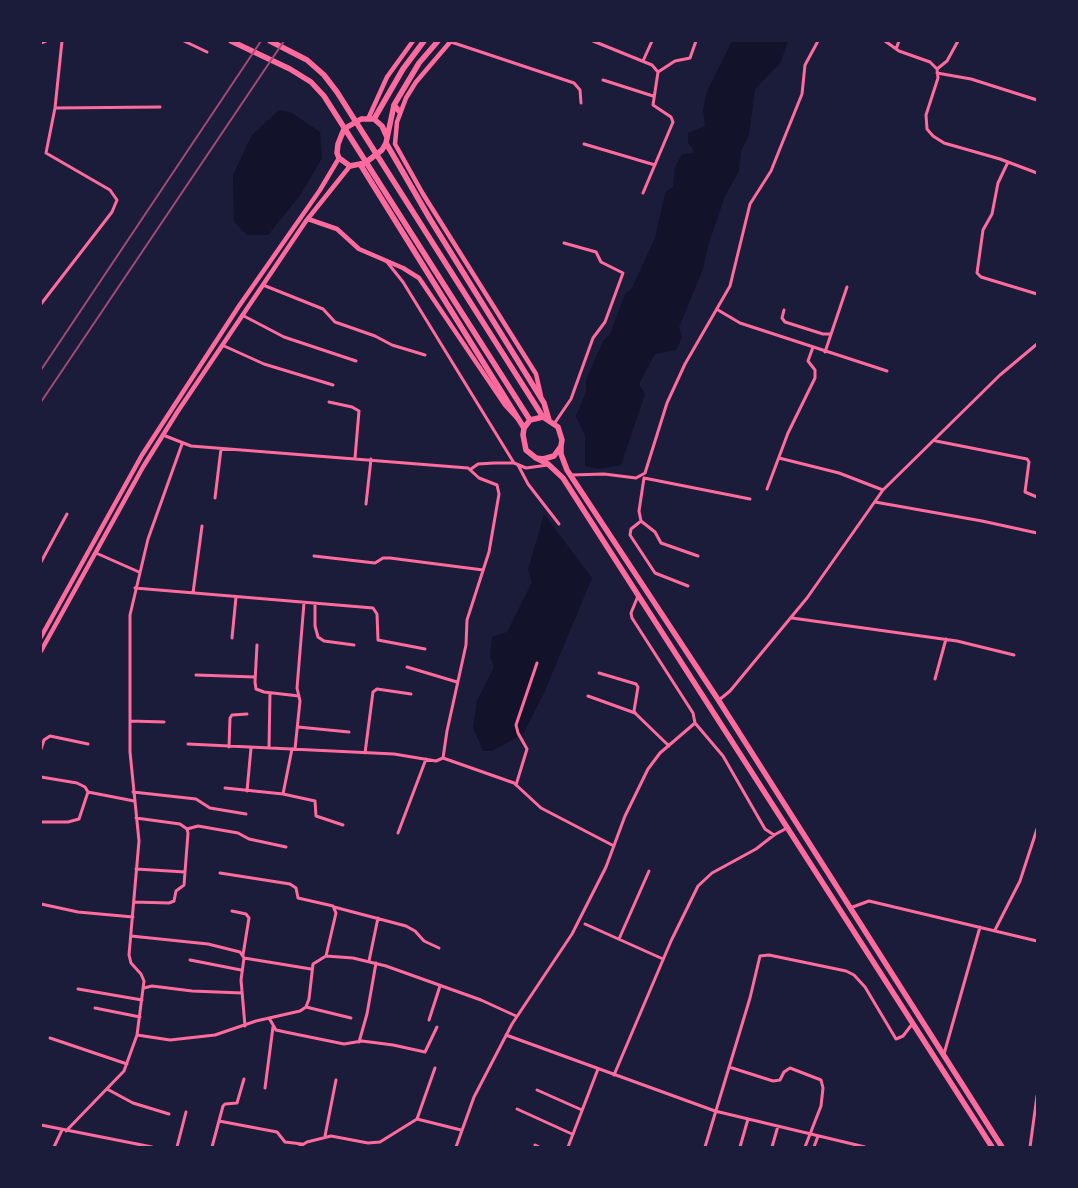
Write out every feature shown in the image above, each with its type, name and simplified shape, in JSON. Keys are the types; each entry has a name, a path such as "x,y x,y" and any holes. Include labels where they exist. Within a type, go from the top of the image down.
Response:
{"highway":[{"path":"270,41 306,60 324,75 337,92 524,386 549,420 560,430 561,454 570,475 719,700 1002,1147"},
{"path":"424,41 371,119 350,124 344,129 338,144 339,158 350,166 365,163 382,150 387,140 394,105 419,62 438,41"},
{"path":"232,42 290,69 311,82 334,108 530,420"},
{"path":"394,105 399,112"},
{"path":"371,119 382,126 387,140 430,219 541,398 549,420"},
{"path":"360,164 524,428 524,445 536,458 550,465 563,478 992,1147"},
{"path":"530,420 549,420"},
{"path":"524,428 530,420"},
{"path":"536,458 551,457 561,446"}],"main road":[{"path":"371,119 387,77 413,41"},
{"path":"450,42 416,82 399,112 394,134 395,144 536,374 540,384 541,398"},
{"path":"41,638 142,455 261,274 320,190 339,158"},
{"path":"41,651 163,435 191,391 308,219 350,166"},
{"path":"308,219 337,229 359,250 411,272 423,282 505,405 518,418"},
{"path":"186,387 191,391"}],"street":[{"path":"41,43 46,41"},
{"path":"41,304 112,212 117,200 110,190 47,155 43,147 55,108 62,41"},
{"path":"184,41 206,52"},
{"path":"593,41 652,65 658,72"},
{"path":"643,61 652,41"},
{"path":"642,193 673,122 671,118 656,108 654,96 658,72 675,61 690,58 696,41"},
{"path":"698,556 661,543 655,532 641,521 639,511 642,478 648,465 667,403 685,364 718,310 733,276 750,204 771,171 802,94 805,65 818,41"},
{"path":"885,41 896,49 930,62 937,71 971,79 1037,100"},
{"path":"896,49 899,41"},
{"path":"958,41 946,61 937,71 926,115 928,129 933,136 944,143 1008,162 1037,173"},
{"path":"450,42 574,83 580,90 581,103"},
{"path":"603,80 654,96"},
{"path":"55,108 160,107"},
{"path":"584,144 655,165"},
{"path":"1008,162 998,183 992,214 983,230 977,273 981,277 1037,294"},
{"path":"549,420 571,399 593,338 607,316 623,273 601,262 596,252 564,242"},
{"path":"386,262 403,282 528,484 559,524"},
{"path":"263,286 322,309 335,322 425,356"},
{"path":"825,352 847,287"},
{"path":"718,310 740,323 887,371"},
{"path":"784,310 782,318 785,322 823,334 831,334"},
{"path":"242,315 284,337 356,361"},
{"path":"719,700 730,691 791,618 884,490 1000,375 1037,344"},
{"path":"222,345 264,364 333,385"},
{"path":"767,489 778,458 815,378 815,370 808,361 813,348"},
{"path":"329,402 352,407 359,411 355,458"},
{"path":"163,435 182,444 221,449 371,459 471,469 478,464 516,464 526,468 550,465"},
{"path":"935,440 1026,459 1029,462 1024,492 1037,497"},
{"path":"54,1147 64,1130 118,1079 127,1064 137,1035 144,988 141,974 131,963 129,955 138,841 130,720 128,637 138,572 182,444"},
{"path":"215,498 221,449"},
{"path":"778,458 839,473 884,490"},
{"path":"366,504 371,459"},
{"path":"443,758 466,645 467,620 484,570 499,490 497,485 479,478 471,469"},
{"path":"570,475 597,473 642,478 750,499"},
{"path":"875,502 1037,533"},
{"path":"41,562 67,514"},
{"path":"641,521 631,529 630,535 655,573 688,586"},
{"path":"193,593 202,526"},
{"path":"95,553 138,572"},
{"path":"314,556 375,563 383,558 390,558 484,570"},
{"path":"135,588 373,608 378,614 378,640 424,649"},
{"path":"638,596 631,613 632,618 693,713 695,723 723,756 765,829 774,835"},
{"path":"232,638 236,597"},
{"path":"282,794 298,726 298,688 304,603"},
{"path":"315,604 315,626 318,637 324,641 354,645"},
{"path":"791,618 946,640 1014,655"},
{"path":"935,679 946,640"},
{"path":"257,645 256,688 270,693 299,696"},
{"path":"516,785 527,749 518,733 516,724 537,663"},
{"path":"407,667 457,682"},
{"path":"600,673 636,684 638,687 634,711 636,714"},
{"path":"196,675 255,677"},
{"path":"366,753 373,692 378,689 411,694"},
{"path":"269,748 270,693"},
{"path":"588,696 636,714 669,746"},
{"path":"229,747 230,718 232,715 247,714"},
{"path":"130,720 164,722"},
{"path":"456,1147 474,1097 516,1016 572,934 606,867 625,816 648,769 654,759 695,723"},
{"path":"298,726 349,732"},
{"path":"41,749 44,740 50,736 88,744"},
{"path":"188,744 402,755 436,761 443,758 462,767 508,780 541,808 614,846"},
{"path":"247,791 250,748"},
{"path":"398,833 426,759"},
{"path":"41,777 77,783 85,787 88,792 134,801"},
{"path":"225,788 282,794 315,801 316,816 344,825"},
{"path":"41,822 68,822 79,819 88,792"},
{"path":"134,792 196,798 210,808 246,814"},
{"path":"136,818 180,824 187,829"},
{"path":"187,829 198,826 238,833 249,840 286,847"},
{"path":"614,1075 663,959 698,886 712,874 756,849 787,828"},
{"path":"134,902 172,902 176,891 183,888 187,829"},
{"path":"995,930 1020,880 1037,829"},
{"path":"136,869 185,872"},
{"path":"619,939 649,871"},
{"path":"220,873 290,884 296,888 298,898 412,928 424,941 439,948"},
{"path":"850,908 869,901 1037,941"},
{"path":"41,904 78,912 133,917"},
{"path":"326,956 336,913 333,906"},
{"path":"232,911 246,914 250,918 241,970 245,1026"},
{"path":"369,961 378,918"},
{"path":"585,924 663,959"},
{"path":"944,1055 980,926"},
{"path":"131,936 208,944 235,950 243,957 311,969"},
{"path":"705,1147 714,1111 750,998 757,962 764,954 846,971 854,975 865,987 896,1039 903,1036 912,1023"},
{"path":"306,1007 311,969 317,960 326,956 376,963 481,1000 516,1016"},
{"path":"190,960 241,970"},
{"path":"359,1042 367,1014 376,963"},
{"path":"144,988 152,986 242,994"},
{"path":"429,1020 440,986"},
{"path":"78,989 142,1000"},
{"path":"137,1035 155,1039 215,1036 269,1018 290,1014 306,1007 351,1018"},
{"path":"95,1008 140,1017"},
{"path":"264,1088 273,1026 269,1018"},
{"path":"273,1026 285,1032 336,1043 393,1044 425,1052 437,1027"},
{"path":"506,1036 714,1111 865,1147"},
{"path":"50,1038 127,1064"},
{"path":"219,1121 277,1132 285,1142 300,1145 325,1136 368,1143 380,1142 417,1119 435,1068"},
{"path":"729,1068 773,1081 780,1080 784,1072 790,1068 821,1080 823,1088 821,1106 804,1147"},
{"path":"568,1147 598,1069"},
{"path":"212,1147 225,1104 237,1103 244,1079"},
{"path":"325,1136 336,1080"},
{"path":"108,1089 133,1103 169,1114"},
{"path":"537,1090 582,1110"},
{"path":"1030,1147 1037,1096"},
{"path":"517,1109 572,1134"},
{"path":"177,1147 186,1112"},
{"path":"417,1119 461,1130"},
{"path":"740,1147 748,1119"},
{"path":"41,1125 150,1147"},
{"path":"772,1147 778,1126"},
{"path":"814,1147 818,1136"},
{"path":"535,1145 539,1147"}],"shaded area":[{"path":"732,41 788,41 781,62 755,89 749,135 741,151 739,171 725,196 708,246 703,269 679,327 682,338 676,350 655,354 639,384 645,394 621,465 599,469 585,466 585,436 576,416 586,392 586,380 603,341 610,334 625,294 632,288 655,238 665,193 673,186 675,167 682,154 693,153 693,149 688,142 688,133 705,126 703,110 707,91"},
{"path":"279,110 292,113 320,132 322,158 301,194 268,235 247,235 234,222 233,175 252,135"},
{"path":"544,514 592,578 544,693 523,734 492,751 483,751 473,727 477,701 494,667 490,656 492,637 507,632 532,582 528,570"}],"railway":[{"path":"41,370 261,41"},
{"path":"41,402 284,41"}]}
